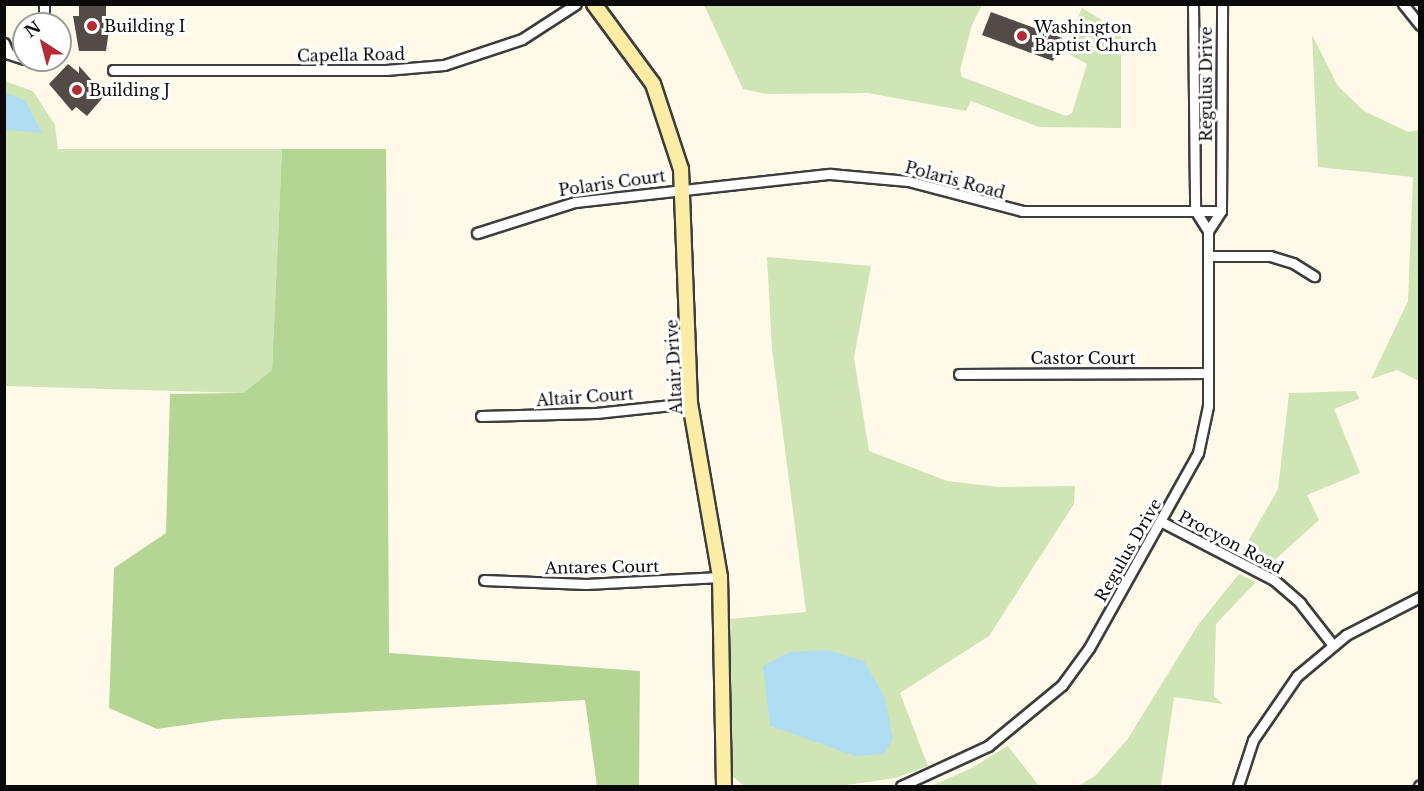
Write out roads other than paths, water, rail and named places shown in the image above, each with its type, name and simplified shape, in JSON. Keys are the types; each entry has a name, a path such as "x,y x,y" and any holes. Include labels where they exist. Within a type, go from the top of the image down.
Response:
{"street":[{"name":"Capella Road","path":"112,70 427,67 506,46 576,4"},
{"name":"Altair Drive","path":"594,4 653,84 674,138 683,188 690,403 720,577 724,786"},
{"name":"Regulus Drive","path":"1192,4 1195,210"},
{"name":"Regulus Drive","path":"1221,211 1222,4"},
{"path":"1404,4 1419,25"},
{"path":"4,42 9,54 12,55"},
{"name":"Polaris Road","path":"683,188 845,174 908,182 1015,210 1221,211"},
{"name":"Polaris Court","path":"477,233 575,202 683,188"},
{"path":"1195,210 1208,231 1221,211"},
{"name":"Regulus Drive","path":"901,786 969,758 1046,701 1089,648 1162,522 1203,440 1208,373 1208,231"},
{"path":"1208,256 1269,256 1293,263 1314,276"},
{"name":"Castor Court","path":"959,374 1208,373"},
{"name":"Altair Court","path":"481,416 596,413 690,403"},
{"name":"Procyon Road","path":"1162,522 1274,580 1292,595 1332,644"},
{"name":"Antares Court","path":"484,580 586,584 720,577"},
{"path":"1238,786 1253,740 1272,707 1332,644 1419,597"}],"water":[{"path":"5,93 25,100 42,133 5,130"},
{"path":"828,650 864,661 885,698 893,739 884,754 855,756 770,726 763,666 789,652"}],"place":[{"name":"Building I","path":"92,26"},
{"name":"Washington Baptist Church","path":"1022,36"},
{"name":"Building J","path":"77,90"}]}
